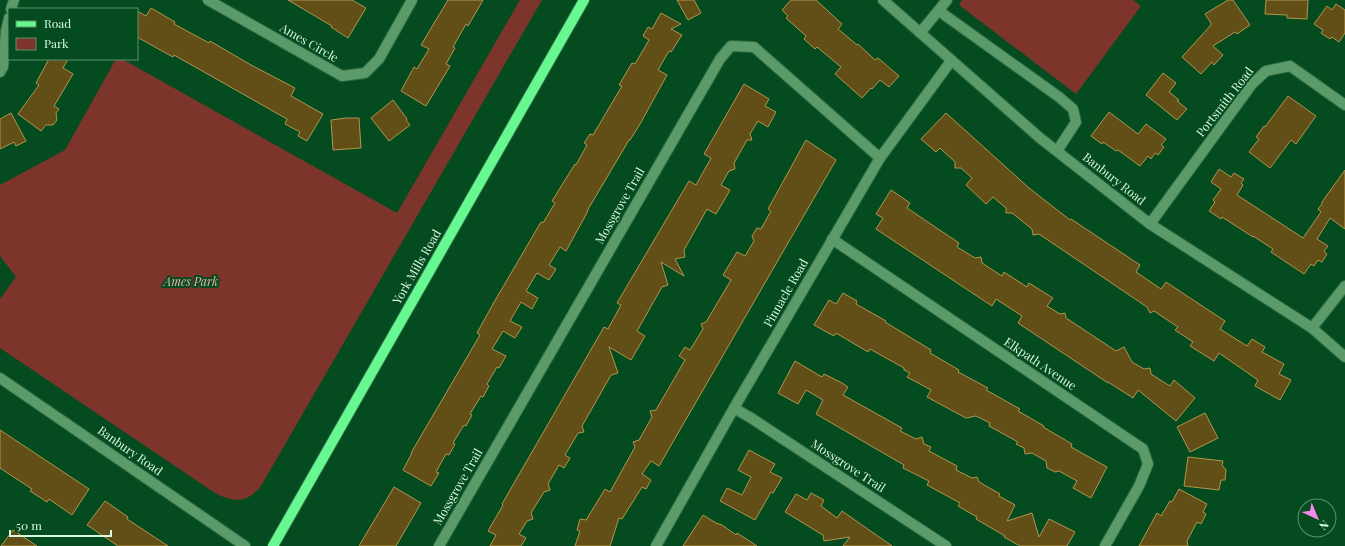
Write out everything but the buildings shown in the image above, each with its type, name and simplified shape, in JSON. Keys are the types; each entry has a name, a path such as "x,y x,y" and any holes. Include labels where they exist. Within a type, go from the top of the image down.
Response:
{"main road":[{"name":"York Mills Road","path":"273,546 584,0"}],"street":[{"name":"Ames Circle","path":"208,0 342,76 365,73 379,59 412,0"},
{"name":"Banbury Road","path":"883,0 1057,151 1150,224 1312,328 1345,357"},
{"path":"920,33 947,0"},
{"path":"939,11 1059,97 1072,109 1076,122 1057,151"},
{"path":"0,72 3,67 8,22"},
{"name":"Mossgrove Trail","path":"439,546 720,59 731,46 754,47 880,158"},
{"name":"Pinnacle Road","path":"656,546 734,408 880,158 951,60"},
{"name":"Portsmith Road","path":"1150,224 1252,84 1266,71 1290,66 1345,106"},
{"name":"Elkpath Avenue","path":"832,239 1143,449 1148,464 1139,486 1105,546"},
{"path":"1312,328 1345,286"},
{"name":"Banbury Road","path":"0,378 245,546"},
{"name":"Mossgrove Trail","path":"734,408 946,546"}],"green space":[{"name":"Ames Park","path":"520,0 542,0 261,486 251,496 240,500 234,500 215,493 0,348 0,299 16,277 0,256 0,185 65,150 115,60 124,60 397,213"},
{"path":"962,0 1133,0 1141,6 1076,94 959,5"}]}
